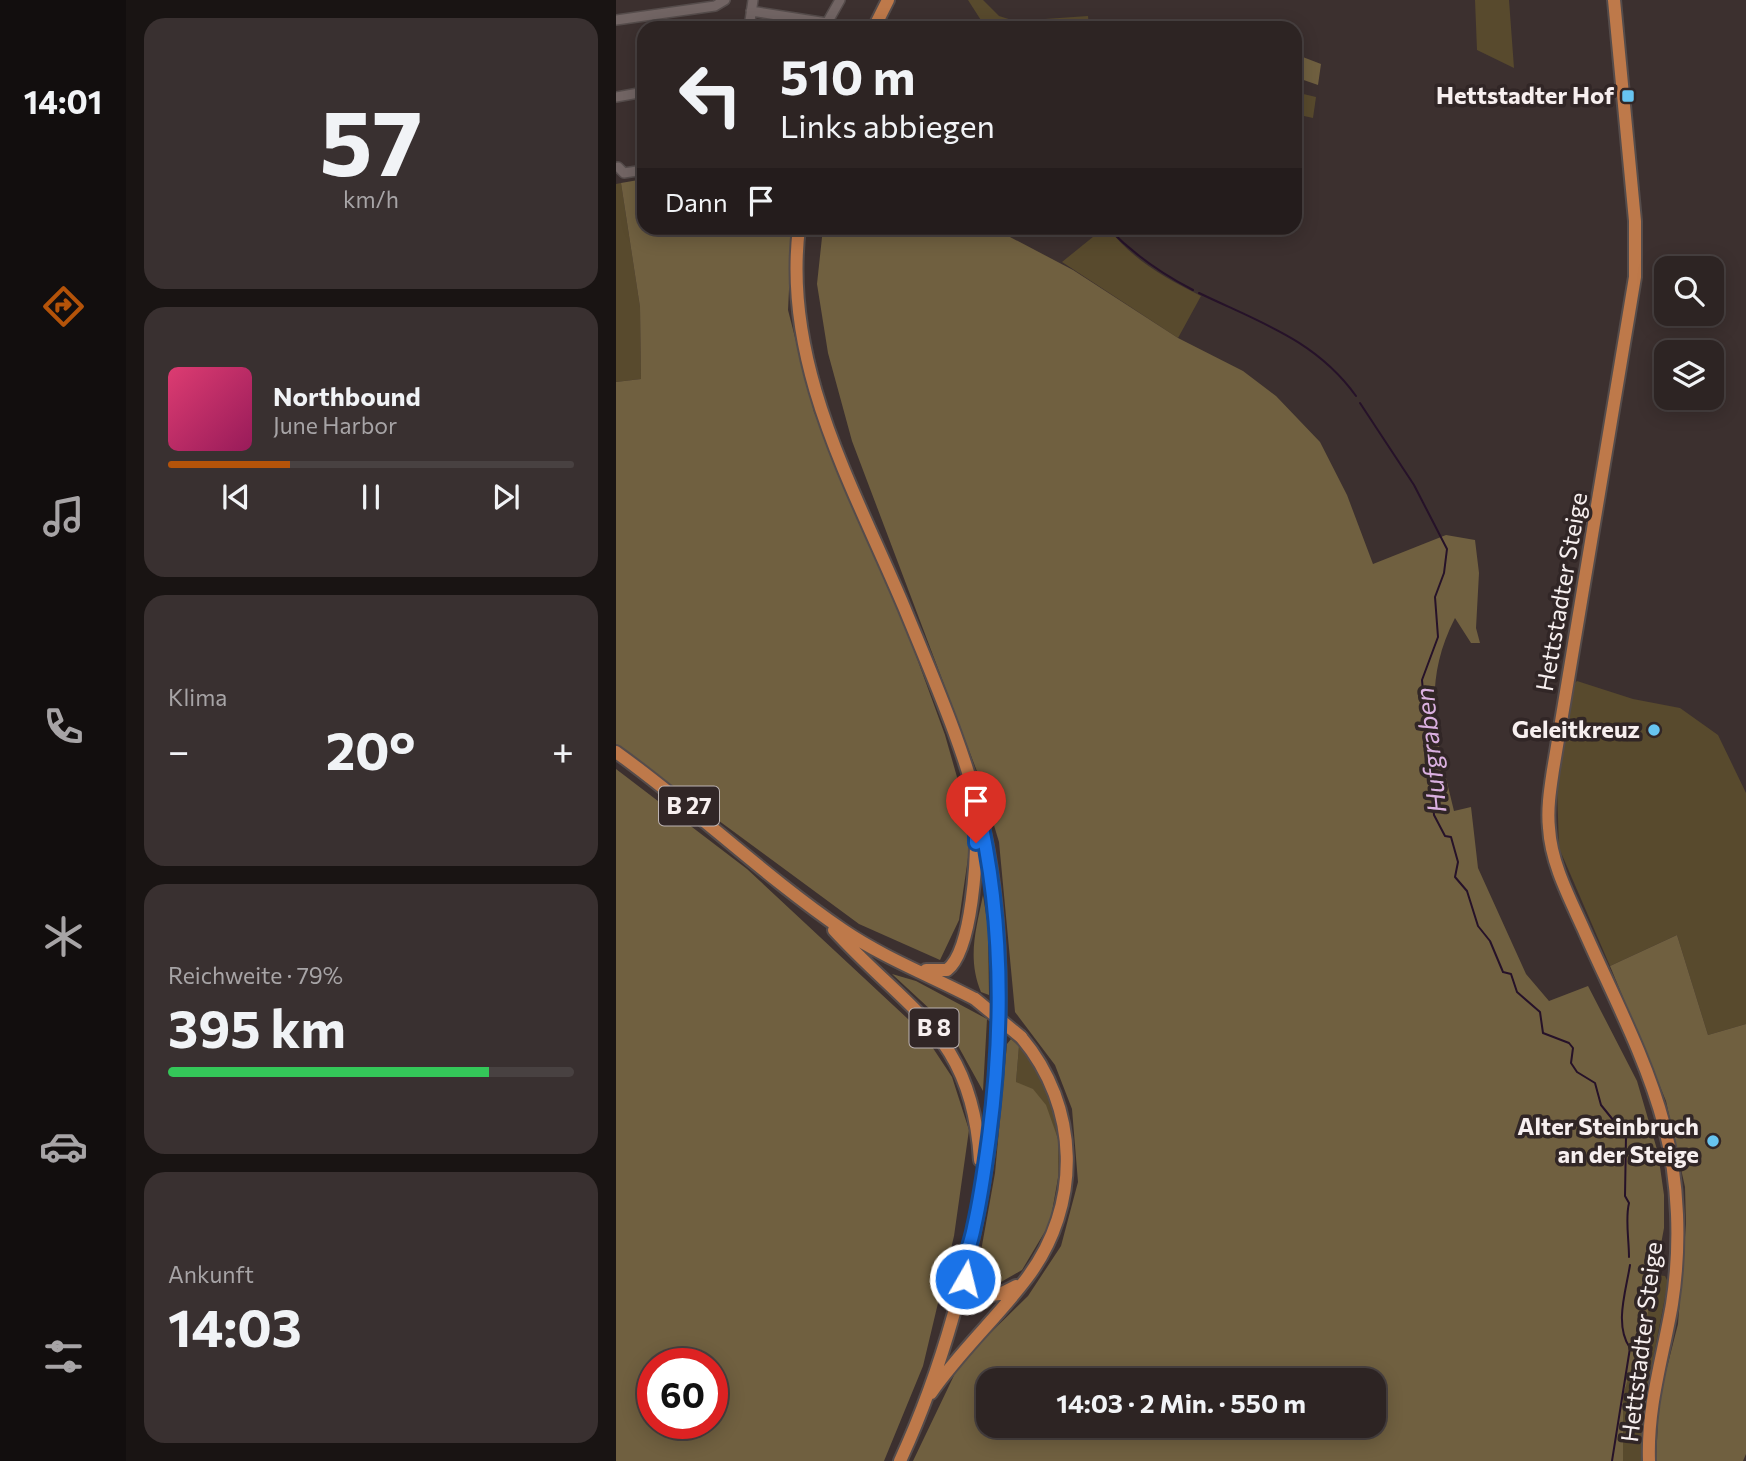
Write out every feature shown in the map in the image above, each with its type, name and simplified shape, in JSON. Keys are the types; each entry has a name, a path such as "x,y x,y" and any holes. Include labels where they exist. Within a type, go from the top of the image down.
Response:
{"main road":[{"path":"878,21 888,0"},
{"name":"Hettstadter Steige","path":"1614,0 1635,221 1635,277 1553,770 1549,830 1555,860 1568,895 1655,1094 1672,1167 1677,1206 1675,1271 1672,1303 1650,1410 1649,1461"},
{"path":"799,235 796,294 799,317 823,420 940,695 970,779 990,861 998,968 994,1094 982,1182"},
{"name":"B 27","path":"616,752 675,794 818,911 864,943 975,999 1021,1037 1037,1058 1056,1095 1068,1151 1066,1184 1058,1221 1047,1248 1028,1277 957,1357 923,1405"},
{"name":"B 27","path":"912,967 947,970 959,953 975,866 976,801"},
{"name":"B 8","path":"818,911 936,1030 951,1051 962,1074 975,1112 982,1182 964,1270 923,1405 900,1461"},
{"path":"964,1270 967,1287 976,1296 1000,1294 1028,1277"}],"street":[{"path":"668,0 670,11"},
{"path":"616,20 715,6 725,0"},
{"path":"750,21 753,0"},
{"path":"828,21 839,0"},
{"path":"751,11 801,21"},
{"path":"616,97 637,93"},
{"path":"619,167 637,169"}],"shaded area":[{"path":"968,0 983,0 999,16 1015,21 982,21"},
{"path":"1475,0 1509,0 1514,68 1477,50"},
{"path":"1088,16 1088,21 1015,21"},
{"path":"1302,57 1321,64 1318,85 1302,79"},
{"path":"1302,94 1316,97 1313,118 1302,116"},
{"path":"637,180 637,235 792,235 788,310 814,412 907,631 945,735 963,798 969,851 959,920 940,960 859,924 616,745 616,382 641,379 640,307 621,183"},
{"path":"621,183 640,307 641,379 616,382 616,184"},
{"path":"822,235 1006,235 1073,270 1178,338 1243,371 1276,396 1320,442 1347,495 1373,564 1446,535 1475,540 1479,573 1476,628 1480,643 1471,643 1455,618 1444,643 1435,690 1438,737 1454,811 1471,807 1478,868 1526,974 1549,1001 1588,986 1637,1081 1658,1153 1664,1195 1664,1228 1649,1309 1623,1396 1623,1461 913,1461 960,1363 1028,1296 1061,1246 1078,1182 1072,1109 1055,1065 1015,1012 999,842 981,782 852,441 828,353 817,284"},
{"path":"1095,235 1114,235 1150,267 1201,296 1178,338 1062,262"},
{"path":"1577,681 1633,699 1680,708 1718,735 1746,793 1746,1024 1708,1035 1677,935 1610,966 1559,848 1557,788 1574,684"},
{"path":"616,769 747,869 923,1033 952,1077 969,1130 954,1236 923,1366 884,1461 616,1461"},
{"path":"983,895 988,927 989,995 981,992 974,967 976,932"},
{"path":"1677,935 1708,1035 1746,1024 1746,1454 1743,1461 1656,1461 1659,1399 1678,1324 1686,1224 1685,1187 1666,1101 1610,966"},
{"path":"892,974 916,981 987,1019 983,1091 946,1024"},
{"path":"1011,1039 1019,1046 1016,1082 1033,1089 1046,1105 1058,1139 1058,1178 1050,1223 1022,1270 983,1288 976,1279 995,1173 1007,1044"},
{"path":"1019,1046 1039,1074 1055,1108 1063,1144 1058,1178 1058,1139 1016,1082"},
{"path":"1656,1275 1665,1276 1668,1282 1643,1411 1642,1461 1623,1461 1623,1396"}],"waterway":[{"name":"Hufgraben","path":"1115,235 1148,263 1193,290"},
{"name":"Hufgraben","path":"1199,293 1305,346 1323,360 1356,396"},
{"name":"Hufgraben","path":"1360,403 1414,485 1447,549 1444,573 1435,597 1438,637 1422,680 1434,815 1445,836 1451,837 1458,862 1455,877 1467,891 1478,926 1490,941 1503,972 1511,974 1517,992 1540,1012 1543,1033 1569,1043 1573,1048 1571,1063 1577,1072 1595,1083 1601,1105 1626,1136 1625,1196 1629,1203 1629,1257"},
{"name":"Hufgraben","path":"1612,1461 1630,1348 1625,1339 1622,1318 1630,1265"}],"place":[{"name":"Hettstadter Hof","path":"1628,96"},
{"name":"Geleitkreuz","path":"1654,730"},
{"name":"Alter Steinbruch an der Steige","path":"1713,1141"}],"route":[{"path":"965,1279 964,1270 989,1138 998,1022 996,918 990,861 976,801 976,843"}]}
